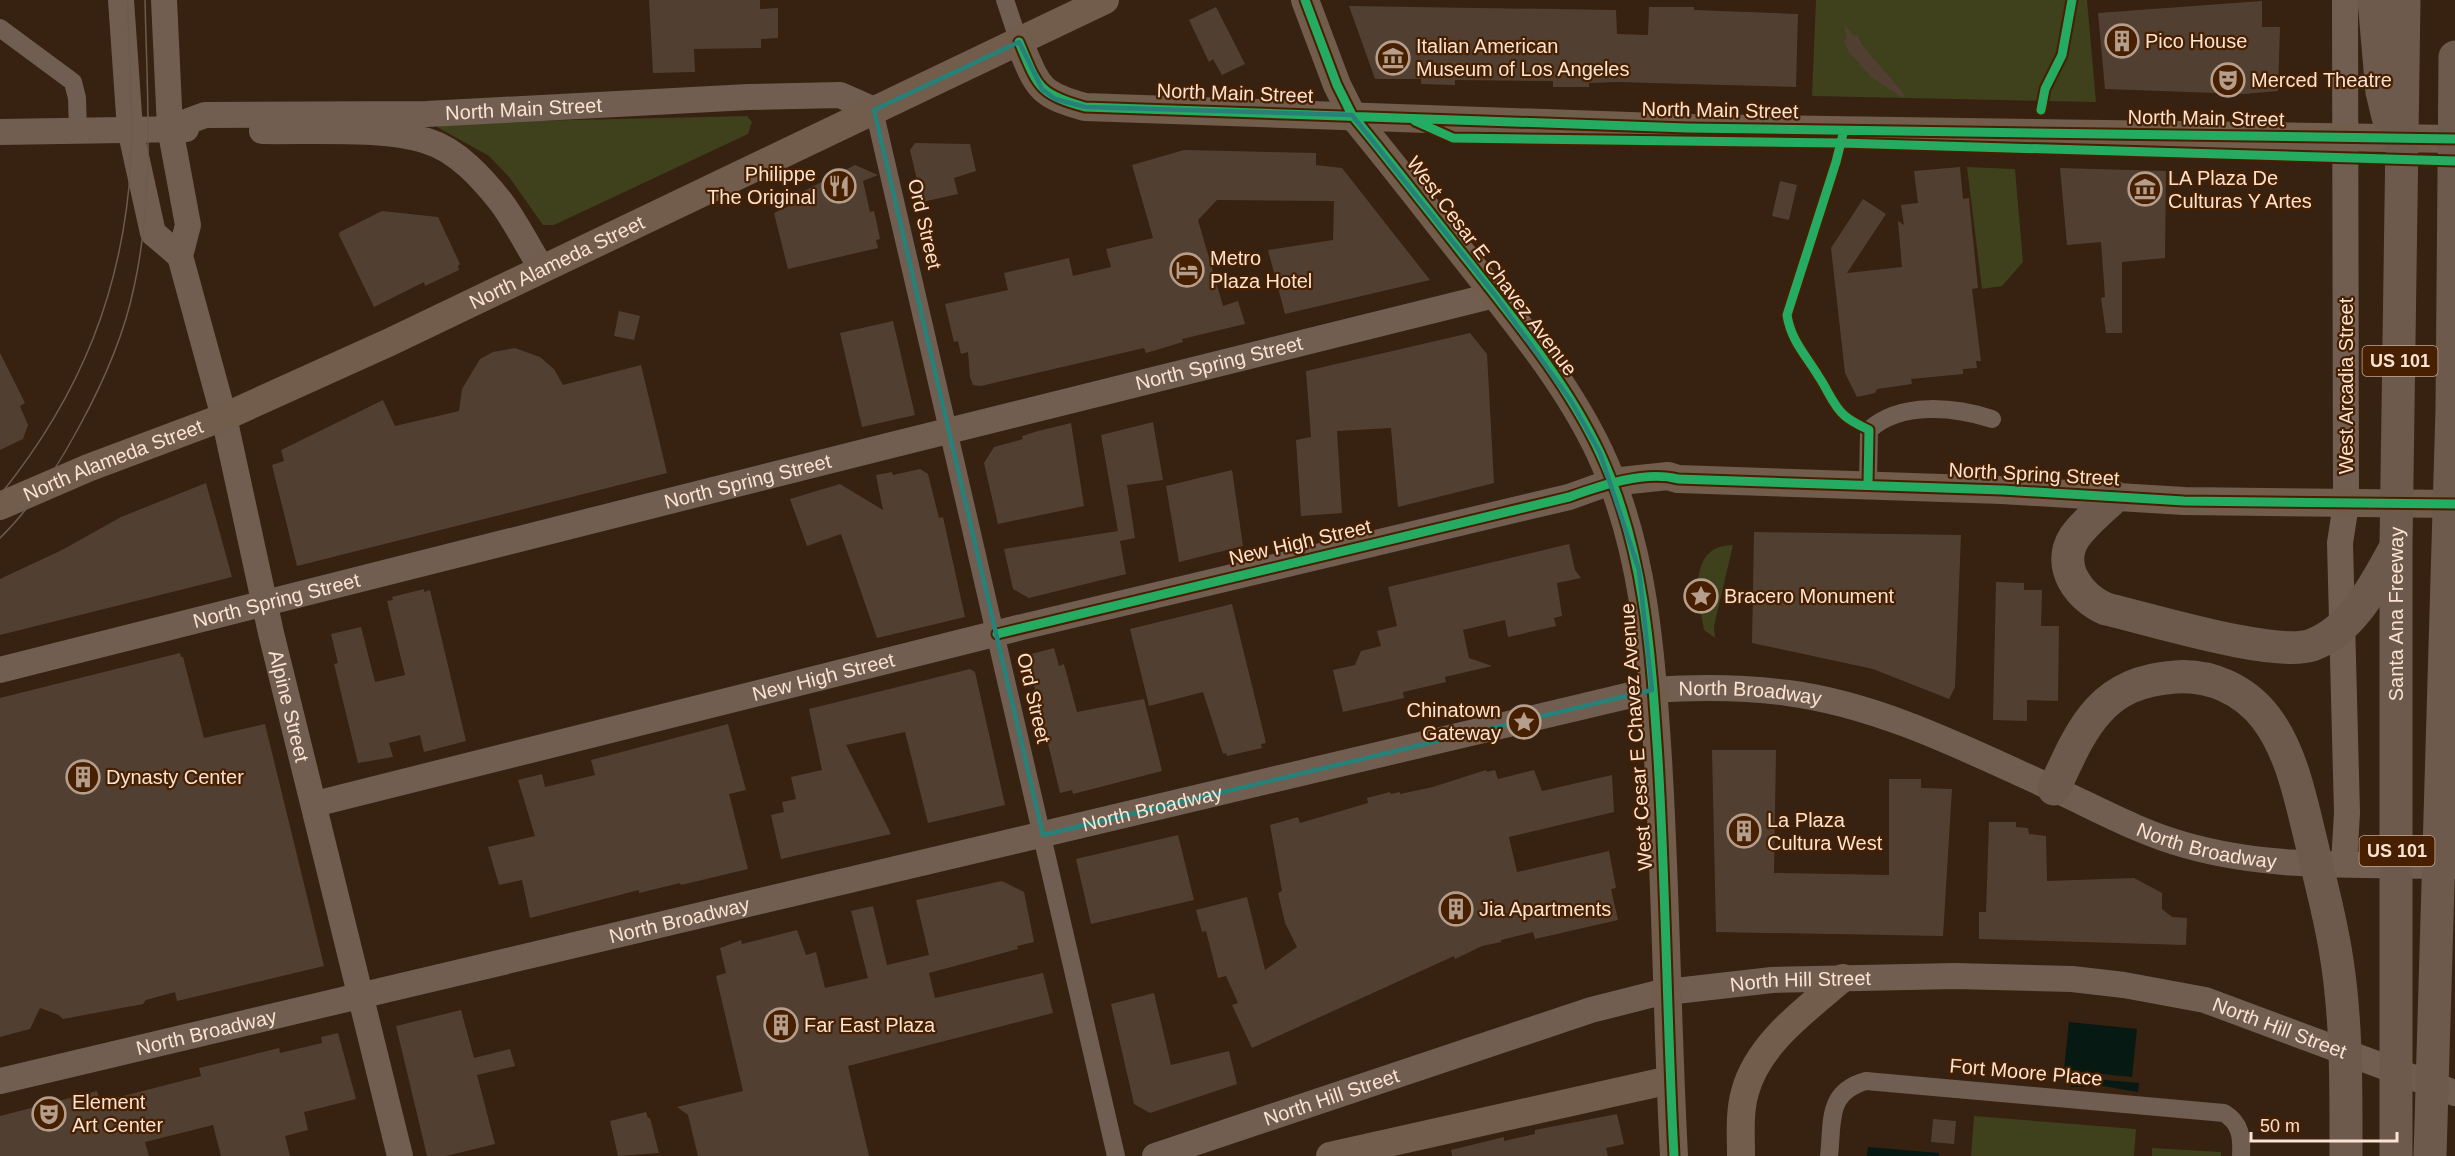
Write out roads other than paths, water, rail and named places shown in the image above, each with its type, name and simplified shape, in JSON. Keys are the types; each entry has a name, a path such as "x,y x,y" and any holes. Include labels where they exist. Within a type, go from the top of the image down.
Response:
{"highway":[{"path":"2374,0 2382,92 2402,177"},
{"name":"Santa Ana Freeway","path":"2396,1156 2396,546 2404,0"},
{"name":"US 101","path":"2430,1156 2453,403 2455,57"},
{"path":"2114,497 2073,539 2069,563 2070,574 2079,591 2091,603 2106,609 2269,647 2312,645 2334,630 2368,598 2396,546"},
{"path":"2054,789 2091,717 2119,692 2156,678 2188,676 2217,681 2247,698 2266,718 2285,751 2306,818 2335,947 2340,987 2346,1156"}],"main road":[{"path":"122,0 130,129 153,233 180,256"},
{"name":"Alpine Street","path":"164,0 170,128 188,225 180,256 224,417 265,604 400,1156"},
{"name":"North Alameda Street","path":"0,506 88,468 224,417 390,342 1105,0"},
{"name":"West Cesar E Chavez Avenue","path":"1305,0 1337,85 1352,115 1495,296 1571,401 1600,453 1611,482 1639,570 1651,643 1652,690 1664,860 1674,1156"},
{"name":"West Arcadia Street","path":"2344,864 2346,820 2340,543 2357,503 2356,137 2345,0"},
{"name":"North Main Street","path":"1019,42 1036,81 1042,89 1055,99 1085,106 1412,119 1526,120 1666,127 2455,139"},
{"name":"North Main Street","path":"170,128 206,115 427,114 749,97 840,95 874,110"},
{"name":"North Main Street","path":"0,132 170,128 396,135 429,141 460,159 482,180 502,204 542,269"},
{"name":"North Spring Street","path":"0,670 948,430 1495,296"},
{"name":"North Spring Street","path":"1611,482 1668,476 1678,479 1868,484 2114,497 2455,504"},
{"name":"New High Street","path":"315,804 997,634 1569,497 1611,482"},
{"name":"North Broadway","path":"0,1081 1652,690 1705,687 1749,689 1790,693 1838,704 1932,735 2138,828 2186,845 2250,858 2291,862 2455,866"},
{"name":"North Hill Street","path":"1155,1156 1591,1010 1658,993 1715,985 1843,978 1955,976 2072,979 2124,985 2205,1000 2455,1093"},
{"path":"1742,1156 1741,1120 1745,1090 1763,1055 1790,1024 1843,978"},
{"path":"1330,1156 1670,1080"}],"street":[{"path":"1005,0 1019,42"},
{"path":"0,28 74,82 78,130"},
{"name":"Ord Street","path":"874,110 913,268 948,430 1116,1156"},
{"path":"1868,484 1869,430 1880,420 1908,411 1961,410 1992,419"},
{"name":"Fort Moore Place","path":"1829,1156 1835,1102 1842,1091 1866,1081 2224,1113 2232,1117 2240,1130 2241,1156"}],"tram line":[{"path":"0,495 29,457 54,418 75,379 108,296 127,207 131,160 128,0"},
{"path":"0,538 34,500 71,442 104,376 119,341 130,305 141,252 147,180 145,0"}],"place":[{"name":"Pico House","path":"2122,41"},
{"name":"Italian American Museum of Los Angeles","path":"1393,58"},
{"name":"Merced Theatre","path":"2228,80"},
{"name":"Philippe The Original","path":"839,186"},
{"name":"LA Plaza De Culturas Y Artes","path":"2145,189"},
{"name":"Metro Plaza Hotel","path":"1187,270"},
{"name":"Bracero Monument","path":"1701,596"},
{"name":"Chinatown Gateway","path":"1524,722"},
{"name":"Dynasty Center","path":"83,777"},
{"name":"La Plaza Cultura West","path":"1744,831"},
{"name":"Jia Apartments","path":"1456,909"},
{"name":"Far East Plaza","path":"781,1025"},
{"name":"Element Art Center","path":"49,1114"}]}
